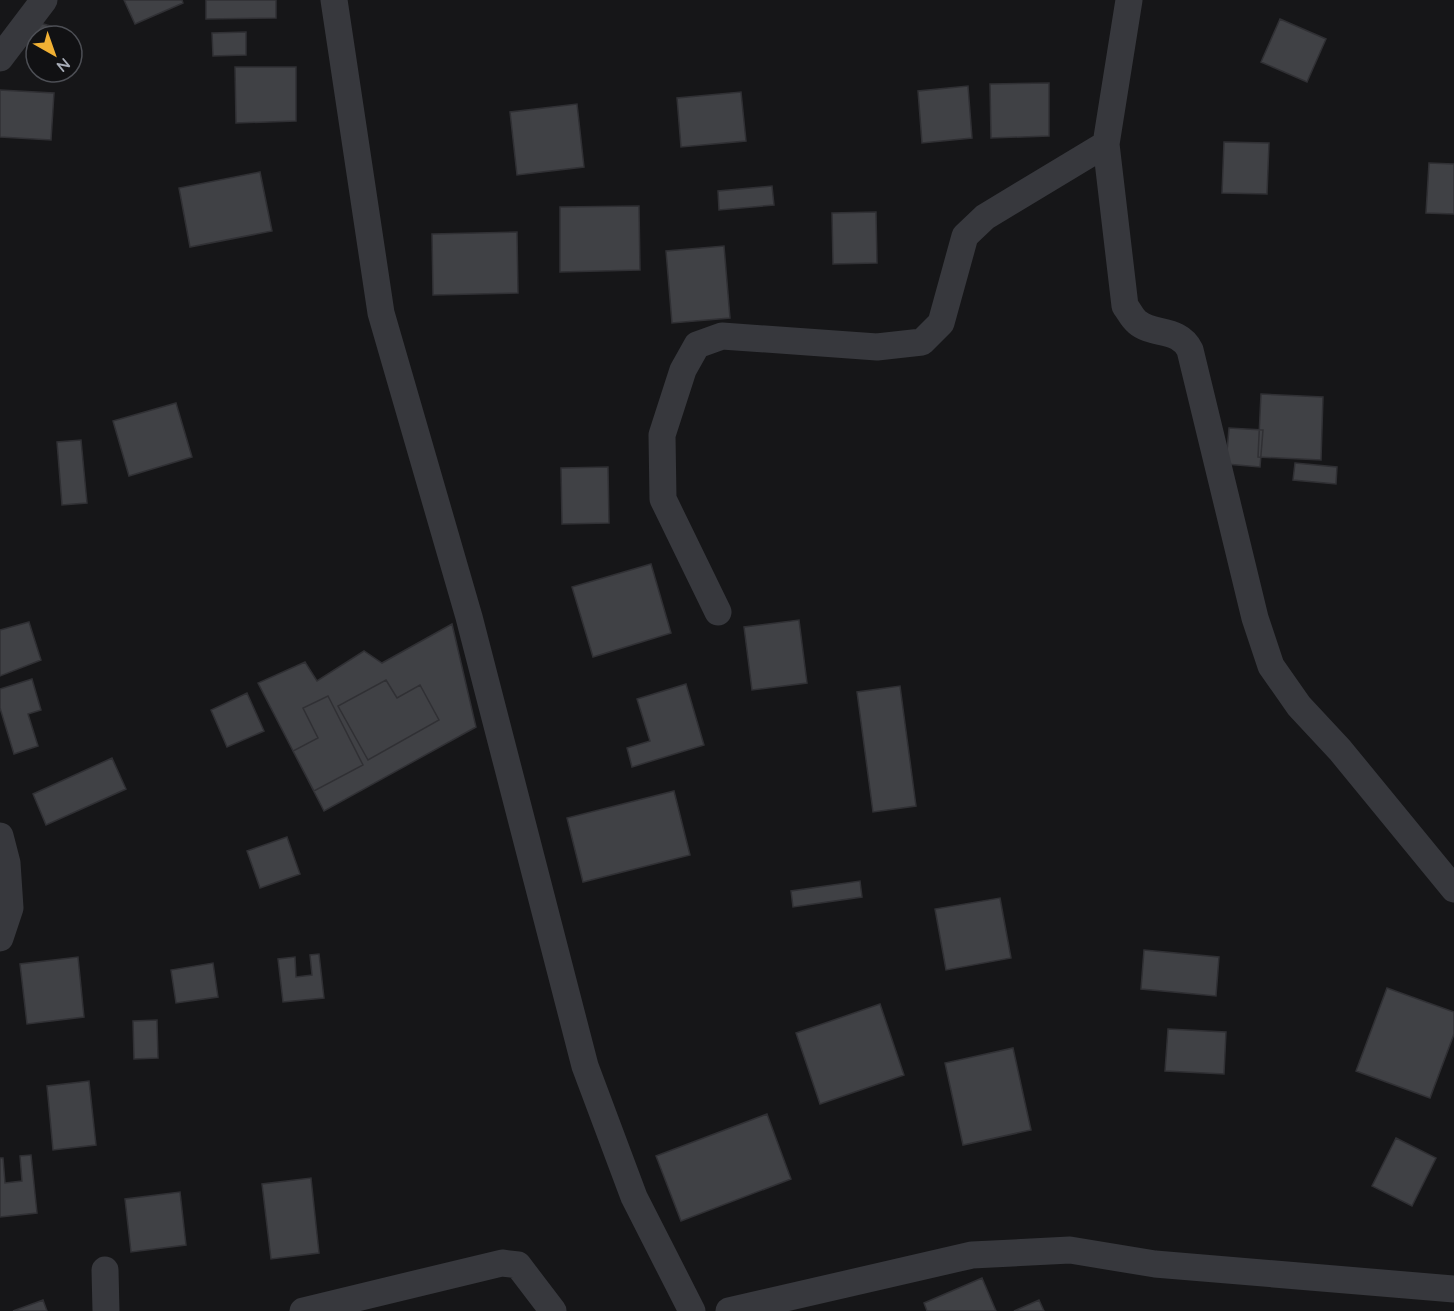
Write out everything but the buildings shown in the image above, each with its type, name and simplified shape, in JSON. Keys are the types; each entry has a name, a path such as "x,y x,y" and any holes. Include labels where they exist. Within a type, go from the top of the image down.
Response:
{"street":[{"path":"0,58 44,0"},
{"path":"334,0 381,313 469,617 585,1066 634,1197 692,1311"},
{"path":"1129,0 1106,144 1125,306 1137,323 1178,336 1190,350 1255,618 1271,666 1299,706 1407,830 1454,889"},
{"path":"718,612 663,499 662,435 683,370 697,345 722,336 877,347 922,342 941,323 965,236 985,217 1106,144"},
{"path":"0,836 7,863 10,908 0,938"},
{"path":"729,1311 972,1255 1070,1250 1155,1264 1454,1289"},
{"path":"303,1311 502,1263 518,1265 553,1311"},
{"path":"105,1270 106,1311"}]}
